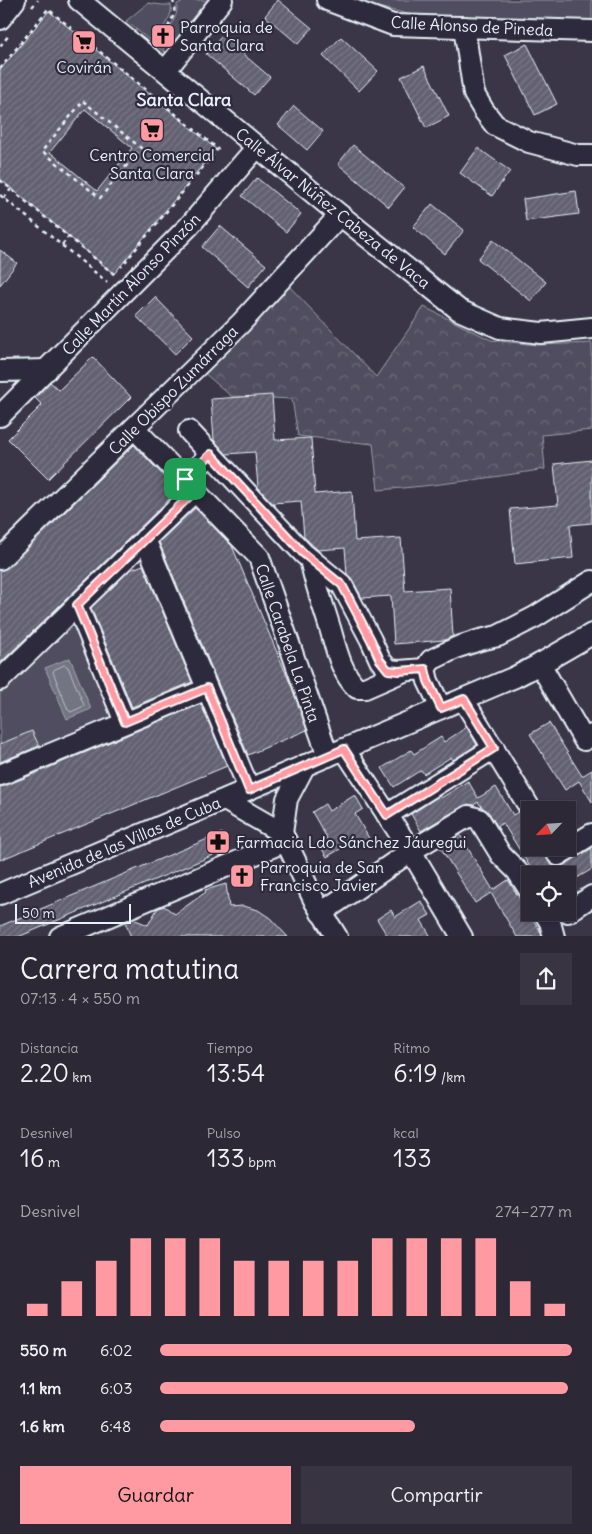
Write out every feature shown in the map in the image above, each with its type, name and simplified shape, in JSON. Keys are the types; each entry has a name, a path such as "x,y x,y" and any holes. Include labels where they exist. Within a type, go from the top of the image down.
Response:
{"street":[{"path":"0,19 15,0"},
{"name":"Calle Álvar Núñez Cabeza de Vaca","path":"79,0 458,310 500,328 541,333 592,328"},
{"path":"166,70 222,0"},
{"name":"Calle Alonso de Pineda","path":"327,0 393,25 592,31"},
{"path":"464,27 474,94 495,125 528,142 578,155 592,155"},
{"name":"Calle Martín Alonso Pinzón","path":"0,416 190,225 257,147"},
{"name":"Calle Obispo Zumárraga","path":"0,559 240,323 340,215"},
{"path":"0,371 47,370"},
{"name":"Calle Carabela La Pinta","path":"134,428 259,557 336,752 387,815 462,936"},
{"path":"189,431 310,559 342,585 380,660 388,670 425,669"},
{"path":"0,680 144,539 190,485 211,454"},
{"path":"144,539 249,790"},
{"path":"310,559 339,657 350,682 357,688 365,688 404,671"},
{"path":"441,708 428,681 425,669 431,660 458,647 498,636 535,617 592,581"},
{"path":"77,605 125,722"},
{"name":"Avenida de las Villas de Cuba","path":"0,894 515,677 592,634"},
{"path":"540,664 584,740 592,735"},
{"path":"0,775 207,688"},
{"path":"464,699 526,801"},
{"path":"387,815 494,748"},
{"path":"305,766 287,799 284,837 321,913 337,936"},
{"path":"224,800 284,837"},
{"path":"321,913 411,851 469,816 479,819 501,855 521,877"},
{"path":"576,844 592,834"},
{"path":"60,936 284,837"},
{"path":"576,907 592,897"}],"path":[{"path":"166,44 166,28 175,10 173,0"},
{"path":"0,69 48,10 218,149 115,275 0,180"},
{"path":"84,101 141,148 100,198 42,151 84,101"},
{"path":"4,198 11,189"},
{"path":"0,195 122,294"},
{"path":"62,245 69,237"}],"green space":[{"path":"187,0 210,0 169,51 168,33 176,15 177,4"},
{"path":"355,0 592,0 592,21 412,15"},
{"path":"148,3 171,5 171,12 162,34 164,52 126,21"},
{"path":"286,283 376,377 424,307 491,340 538,345 592,343 592,430 542,435 545,469 462,481 378,490 373,444 298,436 292,399 231,396 203,372"},
{"path":"70,624 75,625 114,717 0,765 0,693"}],"water":[{"path":"70,658 91,709 67,719 45,668"}],"building":[{"path":"278,0 312,28 298,44 265,16"},
{"name":"Centro Comercial Santa Clara","path":"49,11 216,149 114,274 0,179 0,70","holes":["85,109 132,148 97,191 50,152"]},
{"path":"222,36 270,77 254,95 206,54"},
{"path":"341,37 378,71 359,91 323,56"},
{"path":"527,44 557,104 535,115 505,55"},
{"path":"424,66 449,116 426,128 401,77"},
{"path":"294,106 323,131 307,150 278,125"},
{"path":"353,145 404,188 389,207 338,164"},
{"path":"478,148 510,171 492,196 460,173"},
{"path":"257,178 301,214 286,232 242,196"},
{"path":"576,191 579,214 526,221 523,199"},
{"path":"432,204 464,230 445,254 413,227"},
{"path":"220,226 266,265 248,287 202,247"},
{"path":"493,240 546,282 531,301 478,259"},
{"path":"0,250 17,263 0,285"},
{"path":"155,297 193,336 175,354 136,316"},
{"path":"93,357 131,397 48,479 8,439 42,405 35,398 50,382 59,390"},
{"path":"272,395 275,440 311,438 315,494 352,491 355,541 401,538 405,591 450,588 453,636 445,640 394,644 391,596 362,598 352,579 347,574 345,548 318,550 304,537 301,501 272,503 258,487 255,452 226,454 214,440 211,399"},
{"path":"134,445 178,491 0,663 0,571 8,567"},
{"path":"592,460 592,523 570,525 573,558 515,564 510,509 558,505 554,464"},
{"path":"195,508 232,546 293,690 307,730 248,755 159,542"},
{"path":"143,565 192,682 132,707 91,608 130,570"},
{"path":"201,704 227,766 0,860 0,787"},
{"path":"549,723 582,776 592,770 592,802 579,781 565,790 530,734"},
{"path":"467,727 477,745 453,760 451,757 424,774 421,770 394,787 382,768 411,750 414,754 441,737 444,742"},
{"path":"32,731 39,746 0,762 0,744"},
{"path":"468,781 478,798 496,787 513,815 518,812 521,815 521,852 503,823 497,826 489,813 478,802 473,805 463,806 421,831 411,814 439,796 441,798"},
{"path":"355,795 363,809 355,814 370,840 357,848 353,841 327,857 318,843 327,838 312,812 325,804 329,811"},
{"path":"222,833 228,849 20,936 0,936 0,926"},
{"path":"460,835 493,890 508,880 521,900 521,921 534,921 542,936 516,936 491,893 475,903 440,847"},
{"path":"592,848 592,869 577,878 576,866 561,866"},
{"path":"523,856 545,856 555,866 529,866"},
{"path":"226,884 229,907 243,906 258,910 270,918 287,936 131,936 125,922 133,919 148,925 157,909 164,906 175,914 206,892 205,890"},
{"path":"421,901 430,915 421,920 430,936 387,936 377,919 391,910 395,917"}],"place":[{"name":"Parroquia de Santa Clara","path":"163,36"},
{"name":"Covirán","path":"84,42"},
{"name":"Centro Comercial Santa Clara","path":"152,130"},
{"name":"Farmacia Ldo Sánchez Jáuregui","path":"218,842"},
{"name":"Parroquia de San Francisco Javier","path":"242,876"}],"district":[{"name":"Santa Clara","path":"184,100"}],"route":[{"path":"211,454 304,554 342,585 380,660 388,670 425,669 428,681 441,708 464,699 494,748 387,815 344,749 249,790 207,688 125,722 77,605 196,490 185,479 211,454"}]}
